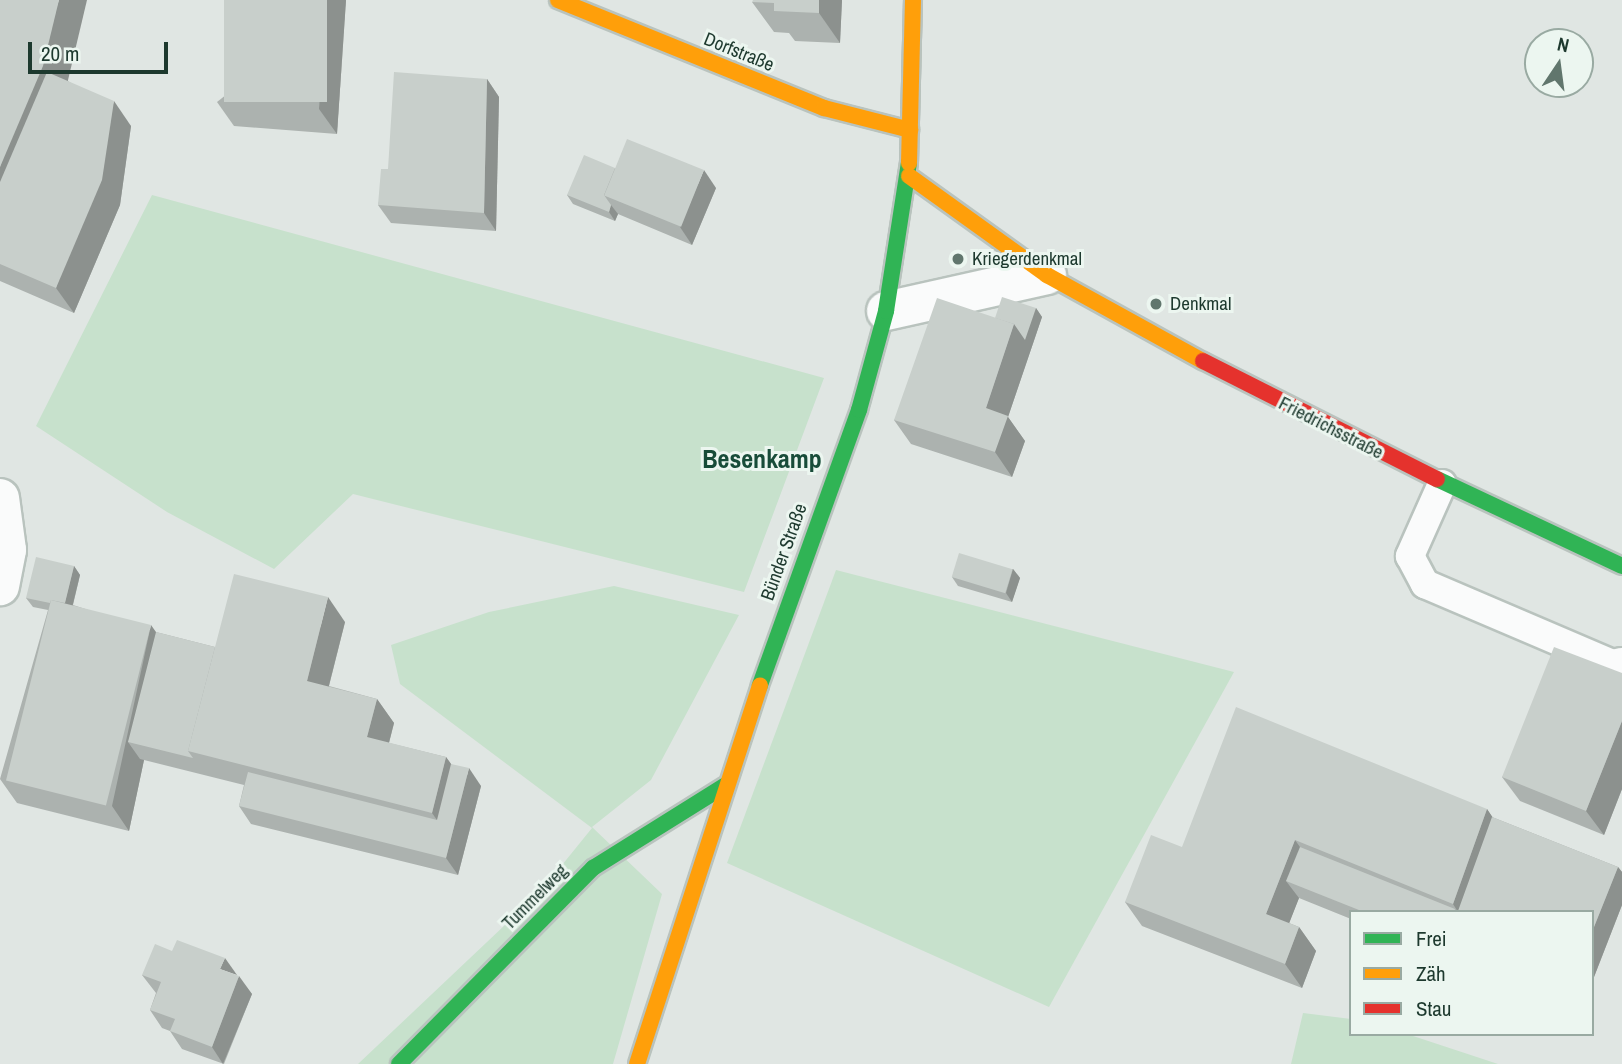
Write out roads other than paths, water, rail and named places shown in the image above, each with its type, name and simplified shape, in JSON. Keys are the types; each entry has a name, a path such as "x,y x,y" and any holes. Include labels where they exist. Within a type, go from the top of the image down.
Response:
{"street":[{"name":"Dorfstraße","path":"558,0 824,108 910,130"},
{"name":"Bünder Straße","path":"637,1064 724,786 859,410 886,310 909,176 913,0"},
{"name":"Friedrichsstraße","path":"909,176 1047,275 1442,484 1622,566"},
{"path":"886,310 1047,275"},
{"path":"0,498 7,550 0,586"},
{"name":"Tummelweg","path":"399,1064 593,868 724,786"}],"lane":[{"path":"1442,484 1410,556 1425,584 1613,664 1622,662"}],"place":[{"name":"Kriegerdenkmal","path":"958,259"},
{"name":"Denkmal","path":"1156,304"}],"district":[{"name":"Besenkamp","path":"762,459"}]}
